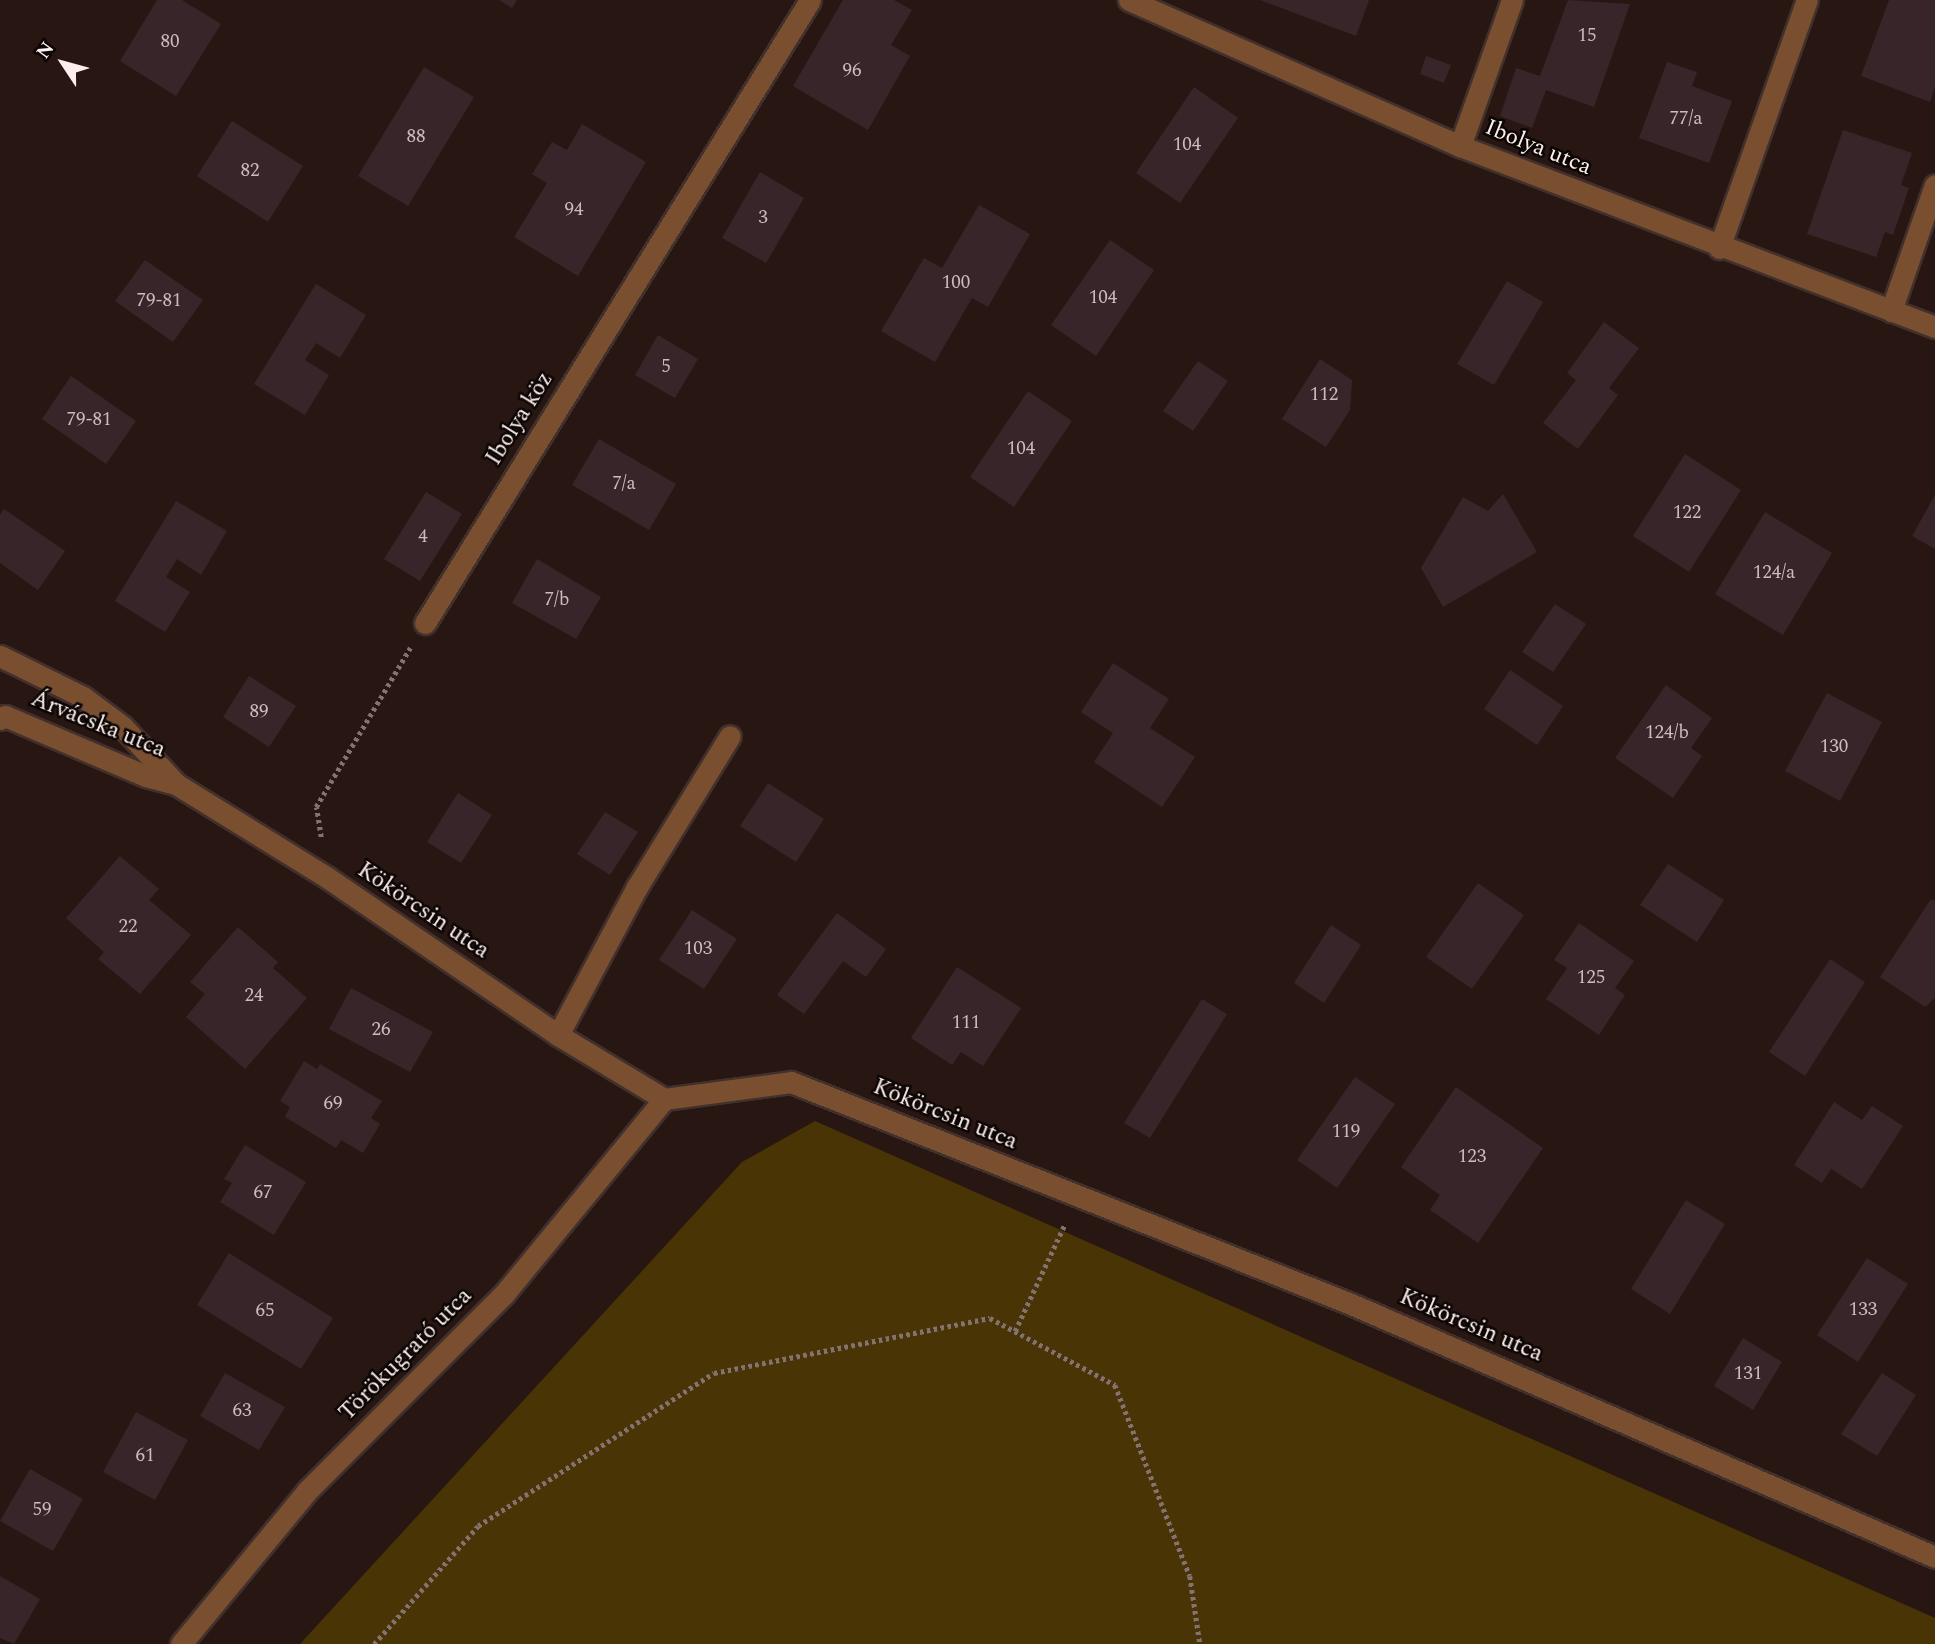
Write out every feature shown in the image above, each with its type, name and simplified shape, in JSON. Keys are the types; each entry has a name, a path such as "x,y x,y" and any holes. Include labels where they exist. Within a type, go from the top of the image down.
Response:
{"street":[{"name":"Ibolya köz","path":"425,623 810,0"},
{"name":"Ibolya utca","path":"1129,0 1460,146 1719,248 1935,327"},
{"path":"1460,146 1512,0"},
{"path":"1719,248 1807,0"},
{"path":"1891,311 1935,185"},
{"name":"Kökörcsin utca","path":"0,656 83,697 122,726 176,784 328,878 558,1035 664,1099 792,1082 1351,1304 1935,1557"},
{"name":"Árvácska utca","path":"0,719 5,716 146,776 176,784"},
{"path":"558,1035 637,887 730,736"},
{"name":"Törökugrató utca","path":"181,1644 307,1491 504,1294 664,1099"}],"path":[{"path":"328,878 316,807 425,623"},
{"path":"1015,1331 1078,1196"},
{"path":"374,1644 478,1526 714,1373 990,1318 1115,1385 1190,1576 1200,1644"}],"shaded area":[{"path":"815,1121 1935,1618 1935,1644 300,1644 742,1162"}],"building":[{"path":"157,0 182,0 221,24 176,96 120,61"},
{"path":"499,0 517,0 512,8"},
{"path":"843,0 894,0 912,10 891,45 910,56 868,130 793,86"},
{"path":"1260,0 1369,0 1356,36"},
{"path":"1568,0 1630,4 1594,107 1546,90 1532,128 1500,116 1516,68 1540,76"},
{"path":"1889,0 1935,0 1935,87 1930,102 1861,76"},
{"path":"1426,56 1451,65 1444,83 1420,74"},
{"path":"1667,62 1697,72 1692,86 1732,101 1709,163 1639,138"},
{"path":"424,67 474,97 408,206 358,176"},
{"path":"1194,87 1238,118 1180,203 1136,173"},
{"path":"232,121 303,166 268,222 197,176"},
{"path":"582,124 646,162 578,276 514,237 547,183 532,174 552,142 567,150"},
{"path":"1843,130 1912,153 1901,185 1909,188 1893,235 1885,232 1876,257 1807,234"},
{"path":"760,172 804,198 766,263 722,238"},
{"path":"979,205 1030,234 988,307 972,298 935,362 881,331 924,258 942,268"},
{"path":"1110,240 1154,270 1096,356 1051,325"},
{"path":"145,260 203,300 173,342 115,301"},
{"path":"1507,281 1543,302 1494,385 1457,364"},
{"path":"316,284 366,315 340,358 316,343 305,360 329,375 305,415 254,384"},
{"path":"1604,322 1639,348 1609,388 1618,395 1578,449 1543,423 1576,380 1567,373"},
{"path":"658,335 698,359 675,398 635,375"},
{"path":"1320,359 1352,380 1350,410 1326,447 1282,419"},
{"path":"1198,361 1228,381 1193,431 1163,411"},
{"path":"71,376 136,421 106,464 42,419"},
{"path":"1028,391 1072,421 1014,507 970,477"},
{"path":"599,439 676,484 649,530 572,485"},
{"path":"1685,454 1741,490 1689,572 1633,536"},
{"path":"426,492 462,514 420,581 384,559"},
{"path":"1503,494 1537,552 1443,607 1421,568 1463,497 1488,511"},
{"path":"1935,495 1935,549 1912,536"},
{"path":"176,501 227,531 201,575 177,559 166,577 190,592 165,632 115,601"},
{"path":"4,509 65,551 38,590 0,563 0,515"},
{"path":"1765,512 1832,553 1783,635 1715,594"},
{"path":"537,559 601,597 576,639 512,603"},
{"path":"1555,604 1586,624 1553,672 1522,652"},
{"path":"1113,663 1169,699 1150,728 1195,757 1162,807 1094,762 1113,733 1081,712"},
{"path":"1510,670 1563,706 1537,745 1484,709"},
{"path":"249,676 296,706 269,747 223,717"},
{"path":"1666,685 1712,718 1691,748 1702,756 1673,798 1615,758"},
{"path":"1827,693 1882,722 1840,801 1785,771"},
{"path":"768,783 824,819 796,862 740,826"},
{"path":"458,793 492,815 461,863 427,842"},
{"path":"605,812 638,832 610,875 577,854"},
{"path":"120,856 159,889 149,900 191,935 140,994 98,959 104,952 66,918"},
{"path":"1668,864 1724,900 1697,942 1640,905"},
{"path":"1478,883 1524,915 1472,989 1426,957"},
{"path":"1931,899 1935,901 1935,998 1925,1007 1880,977"},
{"path":"692,910 737,939 704,989 659,960"},
{"path":"837,913 886,949 866,977 843,961 804,1014 777,995"},
{"path":"1579,923 1634,961 1615,988 1625,995 1599,1035 1546,999 1567,968 1554,960"},
{"path":"1331,925 1361,945 1324,1003 1294,983"},
{"path":"238,927 278,962 273,968 307,998 245,1069 186,1017 205,994 190,982"},
{"path":"1830,959 1865,982 1805,1076 1769,1052"},
{"path":"957,967 1021,1008 983,1066 961,1052 952,1065 911,1038"},
{"path":"351,988 433,1032 410,1072 329,1029"},
{"path":"1202,999 1227,1014 1150,1138 1124,1123"},
{"path":"304,1061 317,1069 320,1064 382,1101 371,1118 380,1124 363,1153 341,1140 336,1148 285,1117 290,1107 280,1101"},
{"path":"1355,1077 1395,1104 1337,1188 1297,1160"},
{"path":"1456,1087 1543,1148 1478,1243 1430,1210 1440,1195 1401,1167"},
{"path":"1834,1102 1862,1120 1872,1106 1903,1126 1862,1189 1831,1169 1822,1183 1794,1165"},
{"path":"245,1145 306,1182 274,1235 220,1202 232,1183 224,1179"},
{"path":"1686,1200 1725,1224 1670,1314 1631,1289"},
{"path":"229,1253 333,1318 301,1369 197,1305"},
{"path":"1867,1258 1908,1284 1858,1362 1817,1335"},
{"path":"1743,1338 1782,1362 1753,1410 1714,1386"},
{"path":"225,1373 285,1407 259,1450 200,1416"},
{"path":"1882,1373 1916,1395 1877,1456 1841,1434"},
{"path":"136,1412 188,1440 155,1500 103,1472"},
{"path":"30,1469 83,1499 53,1551 0,1521"},
{"path":"0,1576 40,1599 14,1644 0,1638"}]}
